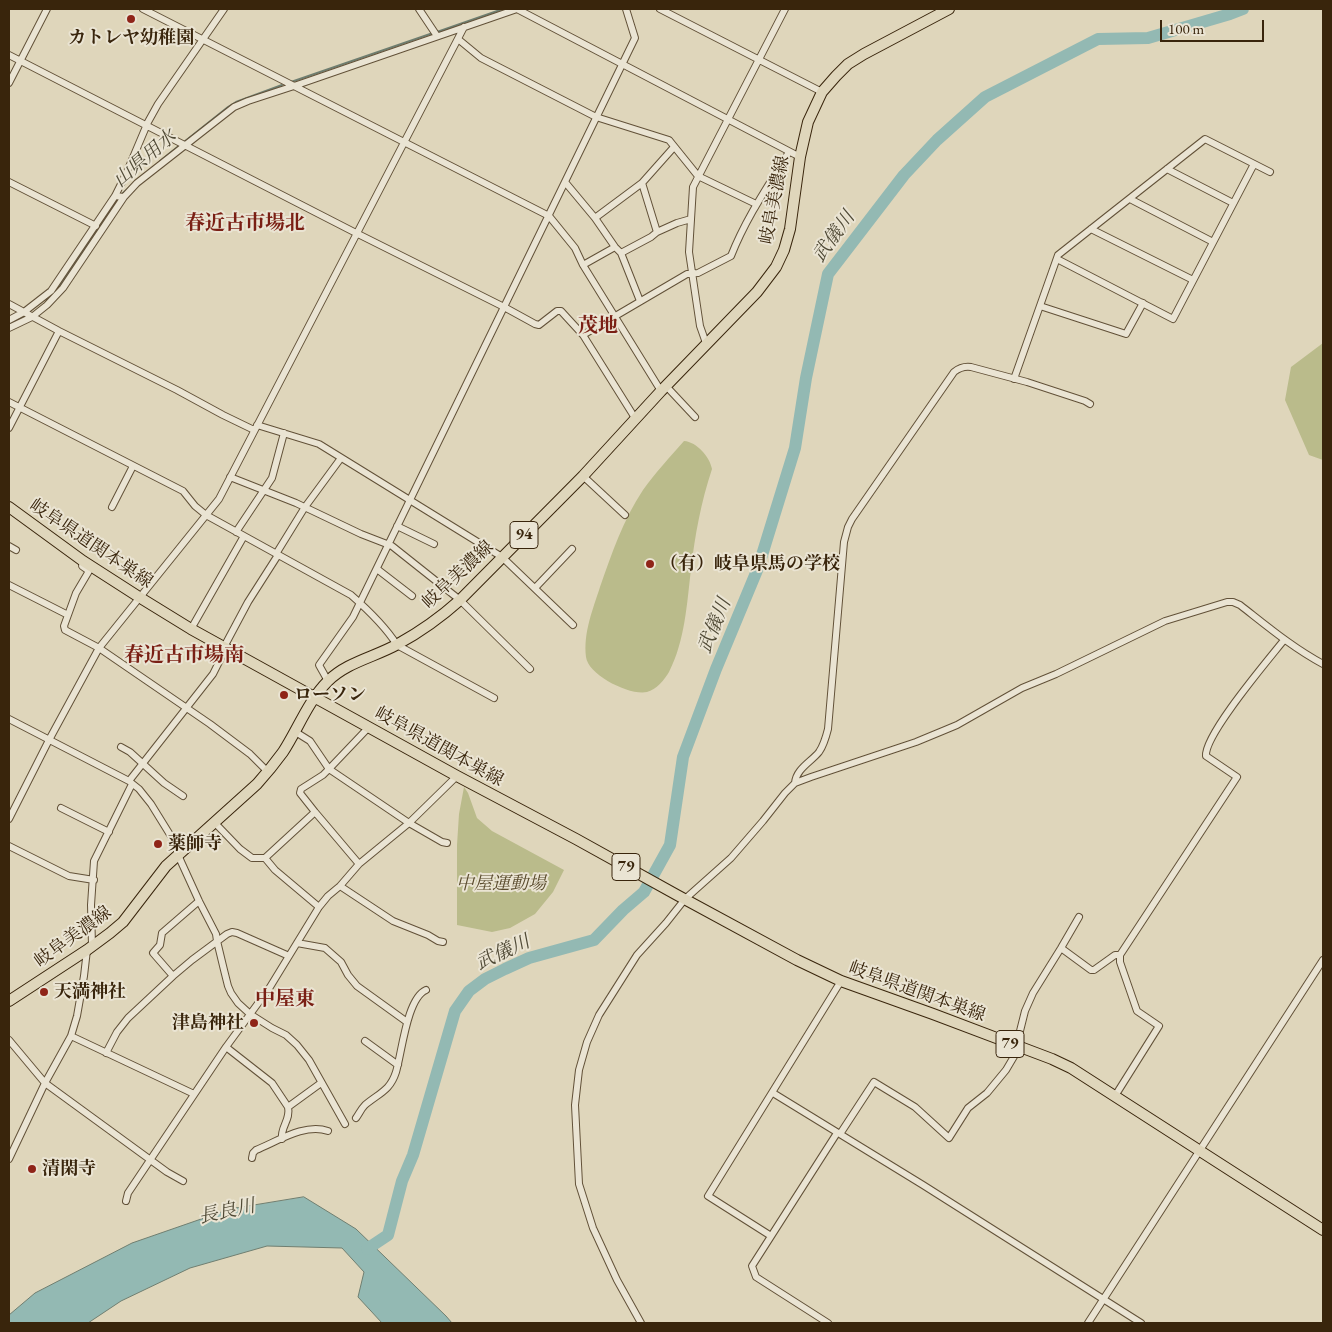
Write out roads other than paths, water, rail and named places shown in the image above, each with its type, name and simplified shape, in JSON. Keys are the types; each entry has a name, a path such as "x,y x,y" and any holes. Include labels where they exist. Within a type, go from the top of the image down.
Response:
{"main road":[{"name":"岐阜美濃線","path":"10,998 90,948 123,922 166,866 268,772 283,751 314,697 328,681 348,666 397,645 442,616 583,476 663,388 757,292 776,267 784,250 790,229 800,157 808,122 822,92 848,64 949,9"},
{"name":"岐阜県道関本巣線","path":"9,507 83,561 191,629 457,776 797,960 841,981 933,1014 1070,1068 1323,1230"}],"street":[{"path":"9,83 47,9"},
{"path":"144,9 548,216 575,248 583,265 614,316 663,388 695,417"},
{"path":"9,320 24,312 51,291 96,226 115,196 158,104 224,9"},
{"path":"419,9 436,36"},
{"path":"9,328 32,317 63,288 124,197 137,183 234,107 516,9 800,157"},
{"path":"328,681 319,665 354,617 635,38 626,9"},
{"path":"660,9 822,92"},
{"path":"706,343 700,326 689,252 692,187 785,9"},
{"path":"9,819 99,648 219,499 464,27"},
{"path":"458,39 480,58 596,117 669,140 698,176 756,204"},
{"path":"9,55 535,324 539,325 557,310 561,311 583,335 635,418"},
{"path":"1014,379 1058,255 1205,139 1270,172"},
{"path":"595,218 642,183 674,147"},
{"path":"583,335 687,274 698,273 730,256 756,204 789,152"},
{"path":"1057,259 1173,319 1254,164"},
{"path":"1167,169 1233,203"},
{"path":"9,182 96,226"},
{"path":"565,182 621,253 640,301"},
{"path":"642,183 657,232"},
{"path":"115,196 124,197"},
{"path":"1130,199 1213,242"},
{"path":"621,253 657,232 691,219"},
{"path":"1092,228 1193,280"},
{"path":"583,265 615,247"},
{"path":"1040,306 1126,334 1143,303"},
{"path":"9,304 223,415 256,427 284,433 319,444 502,557 573,624"},
{"path":"9,428 59,331"},
{"path":"795,783 800,771 819,752 828,730 844,542 848,527 954,372 958,368 971,367 1027,382 1090,404"},
{"path":"9,402 183,491 206,516 351,595 397,645 494,698"},
{"path":"236,532 272,478 284,433"},
{"path":"9,1159 45,1083 71,1036 90,948 94,861 131,782 213,674 248,602 305,507 341,458"},
{"path":"112,507 133,466"},
{"path":"583,476 625,515"},
{"path":"230,477 265,490 361,534 388,544 460,600 530,669"},
{"path":"397,526 434,544"},
{"path":"191,629 244,536"},
{"path":"9,546 16,550"},
{"path":"535,588 572,549"},
{"path":"83,561 82,566 89,571 76,593 64,626 65,630 99,648 242,747 268,772"},
{"path":"377,569 412,596"},
{"path":"9,585 68,615"},
{"path":"641,1323 617,1280 597,1237 579,1184 575,1105 579,1070 586,1042 599,1015 637,955 666,923 681,897 731,858 795,783 916,742 945,730 1022,688 1056,674 1130,636 1202,608 1227,602 1240,605 1284,640 1323,664"},
{"path":"1115,1096 1159,1026 1137,1011 1120,962 1120,955 1237,777 1206,756 1205,750 1241,693 1284,640"},
{"path":"9,719 131,782 151,804 177,846 178,855 216,934 216,941 231,993 250,1014 297,1045 309,1060 345,1124"},
{"path":"359,864 300,793 301,789 330,769 369,727"},
{"path":"294,731 310,741 330,769 409,822 442,842 447,843"},
{"path":"121,747 130,752 164,783 183,796"},
{"path":"126,1201 128,1193 226,1046 270,987 319,907 359,864 409,822 457,776"},
{"path":"61,808 109,832"},
{"path":"214,822 240,849 252,858 265,858 315,812"},
{"path":"9,846 69,876 94,880"},
{"path":"265,858 275,870 319,907"},
{"path":"340,886 393,922 443,942"},
{"path":"173,976 153,953 160,945 162,933 199,900"},
{"path":"828,1323 756,1277 752,1266 874,1082 915,1107 949,1138 968,1108 987,1093 1006,1070 1018,1047 1025,1011 1032,993 1079,917"},
{"path":"106,1053 117,1032 128,1018 173,976 216,941 232,932 289,956"},
{"path":"298,942 325,948 341,962 357,986 408,1022"},
{"path":"1061,948 1091,970 1094,970 1115,955 1120,955"},
{"path":"1088,1323 1323,960"},
{"path":"771,1236 708,1196 841,981"},
{"path":"356,1118 364,1106 392,1083 414,1002 422,991 426,990"},
{"path":"71,1036 194,1094"},
{"path":"9,1040 45,1083 150,1160 183,1181"},
{"path":"365,1041 398,1065"},
{"path":"226,1046 272,1083 288,1107 289,1114 281,1133 282,1138"},
{"path":"288,1107 321,1083"},
{"path":"773,1093 1141,1323"},
{"path":"252,1158 256,1150 305,1129 320,1128 328,1132"}],"water":[{"name":"長良川","path":"304,1197 356,1229 452,1323 382,1323 358,1297 364,1272 342,1248 267,1246 190,1268 121,1301 88,1323 9,1323 9,1315 35,1293 132,1243 230,1209"}],"waterway":[{"name":"山県用水","path":"437,32 503,9"},
{"name":"武儀川","path":"367,1249 388,1235 402,1181 413,1155 455,1011 469,991 485,979 529,958 594,940 623,910 644,892 670,845 683,757 716,669 758,568 795,448 806,378 828,274 904,175 937,140 985,97 1098,39 1148,38 1243,9"},
{"name":"山県用水","path":"291,82 433,33"},
{"name":"山県用水","path":"184,142 236,102 282,85"},
{"name":"山県用水","path":"160,161 180,145"},
{"name":"山県用水","path":"121,195 134,183"},
{"name":"山県用水","path":"53,294 118,199"}],"place":[{"name":"カトレヤ幼稚園","path":"131,19"},
{"name":"（有）岐阜県馬の学校","path":"650,564"},
{"name":"ローソン","path":"284,695"},
{"name":"薬師寺","path":"158,844"},
{"name":"天満神社","path":"44,992"},
{"name":"津島神社","path":"254,1023"},
{"name":"清閑寺","path":"32,1169"}],"district":[{"name":"春近古市場北","path":"245,224"},
{"name":"茂地","path":"598,327"},
{"name":"春近古市場南","path":"184,656"},
{"name":"中屋東","path":"285,1000"}],"park label":[{"name":"中屋運動場","path":"501,884"}]}
